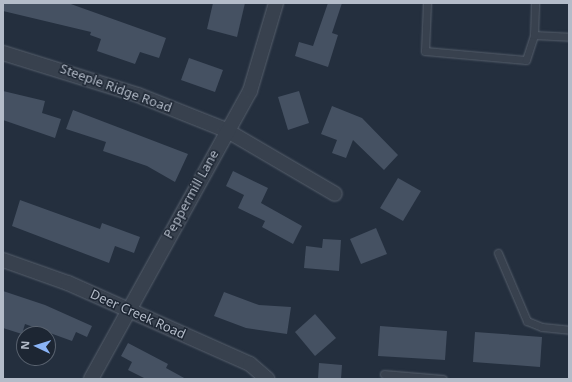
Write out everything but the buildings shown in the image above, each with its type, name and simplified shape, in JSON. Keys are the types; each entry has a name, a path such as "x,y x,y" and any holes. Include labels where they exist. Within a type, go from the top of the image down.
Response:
{"street":[{"name":"Peppermill Lane","path":"91,379 226,130 255,80 276,3"},
{"name":"Steeple Ridge Road","path":"3,53 138,95 226,130 335,194"},
{"name":"Deer Creek Road","path":"3,260 128,309 250,364 267,379"}],"lane":[{"path":"427,3 425,51 526,60 534,35 535,3"},
{"path":"534,35 569,37"},
{"path":"498,253 527,320 542,328 569,330"},
{"path":"384,374 443,379"}]}
